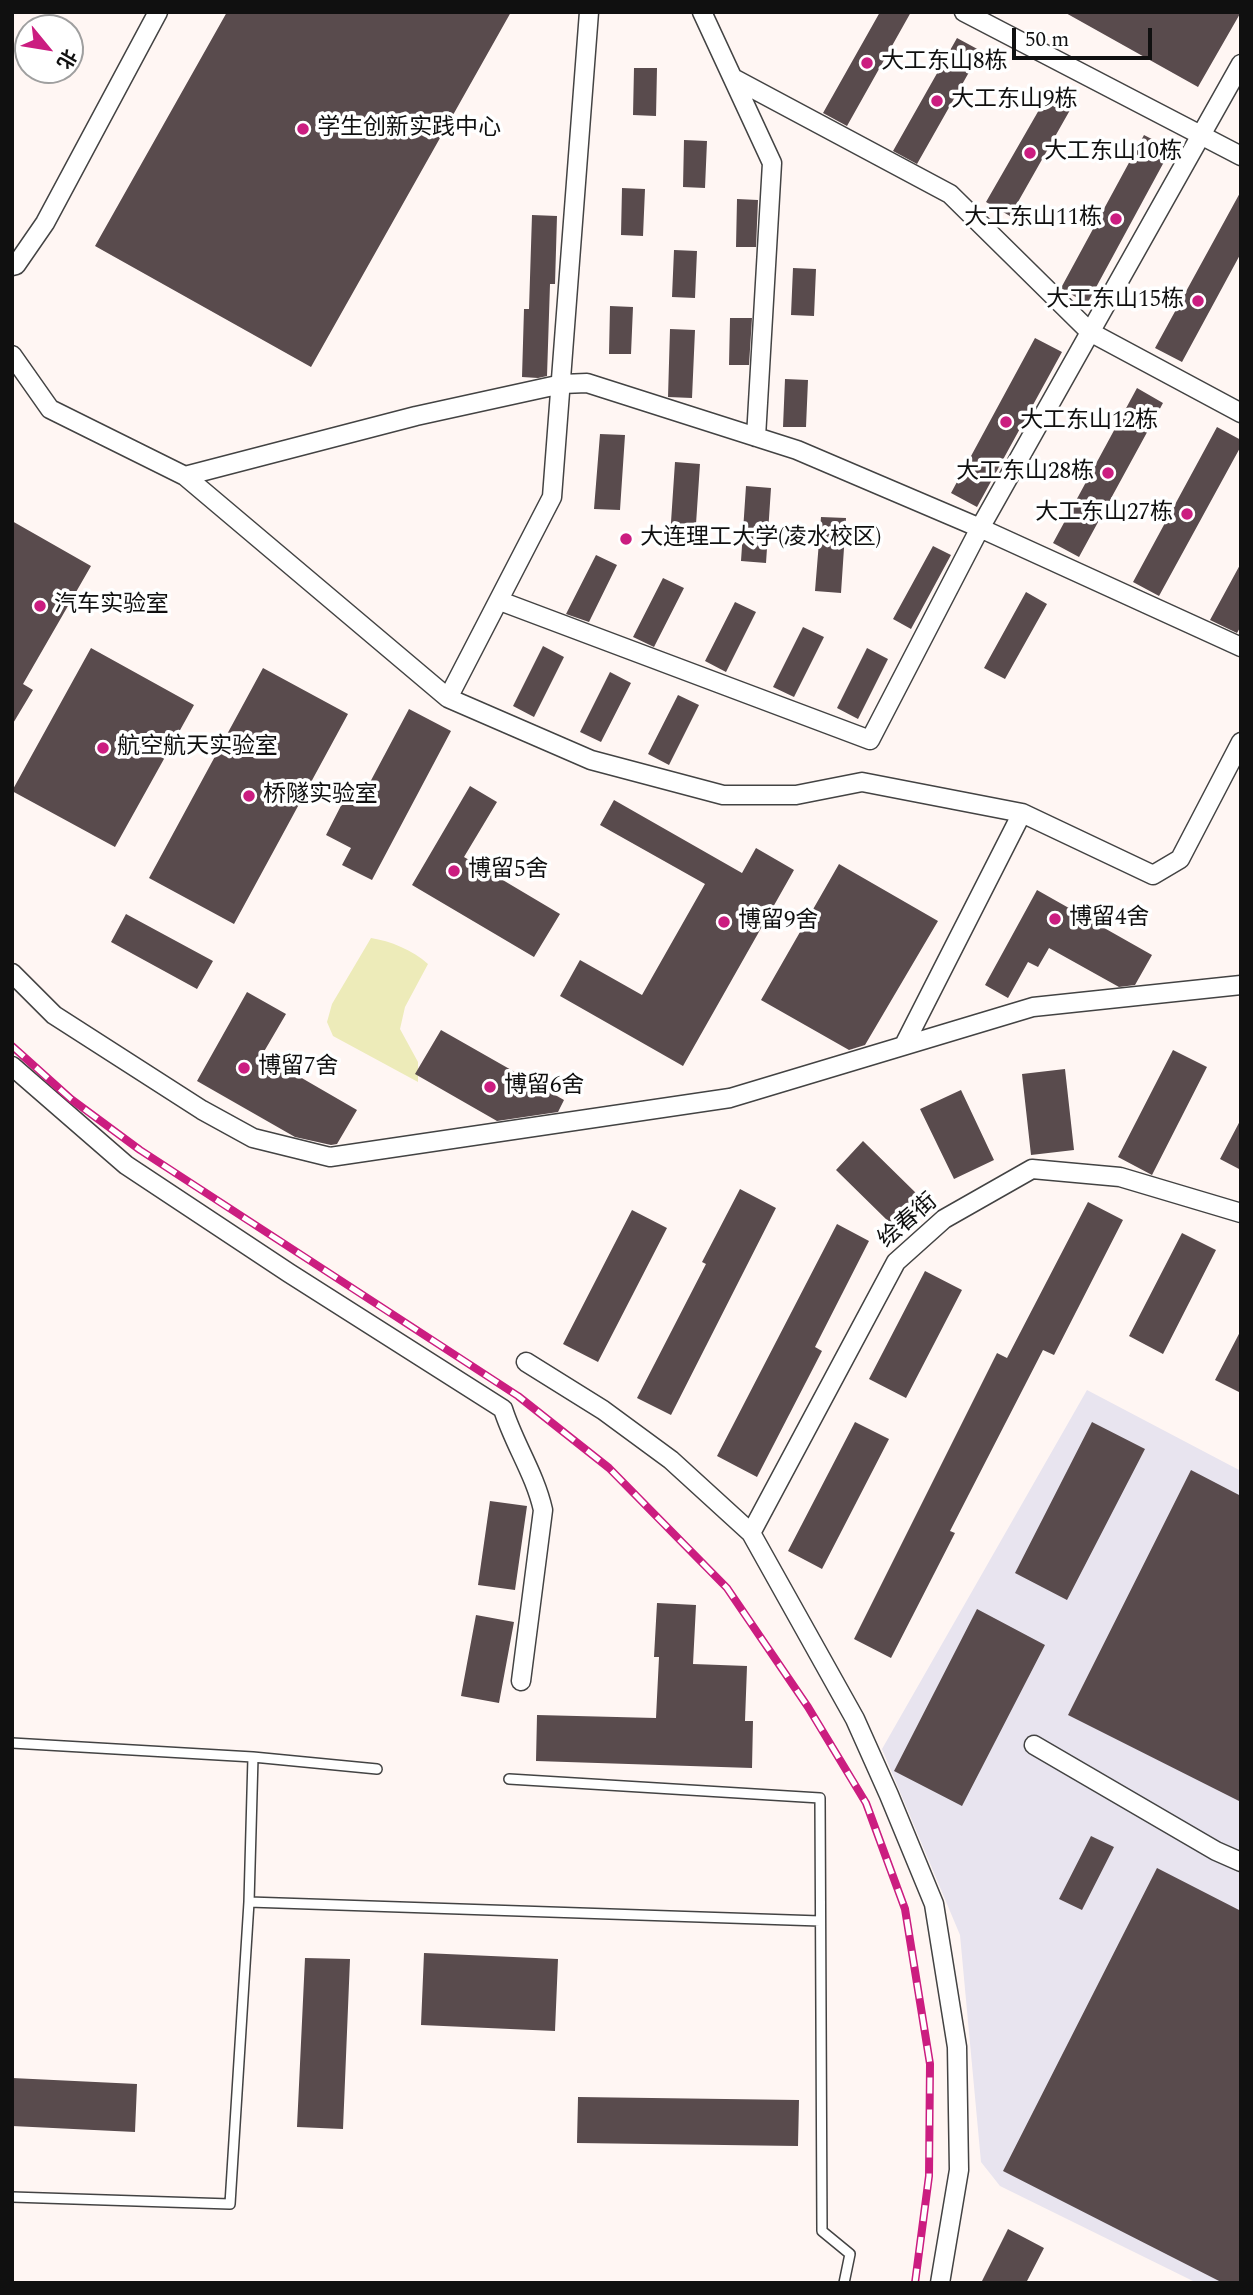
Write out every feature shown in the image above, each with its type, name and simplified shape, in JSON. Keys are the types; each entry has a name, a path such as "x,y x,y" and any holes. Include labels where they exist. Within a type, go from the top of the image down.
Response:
{"street":[{"path":"12,266 16,265 45,223 158,12"},
{"path":"448,698 552,497 589,12"},
{"path":"702,12 772,163 756,437"},
{"path":"964,12 1241,156"},
{"path":"499,601 870,740 980,528 1241,64"},
{"path":"733,78 950,194 1090,332 1241,413"},
{"path":"12,355 50,410 185,475 448,698 591,760 723,795 796,795 862,782 1022,813 1153,875 1181,859 1241,742"},
{"path":"185,475 416,416 562,384 587,383 797,450 980,528 1241,647"},
{"path":"904,1045 1022,813"},
{"path":"12,973 54,1015 202,1110 253,1138 330,1157 730,1098 1033,1007 1241,985"},
{"path":"12,1066 126,1165 289,1273 503,1409 512,1436 538,1485 543,1510 521,1681"},
{"name":"绘春街","path":"751,1533 896,1262 944,1219 1032,1169 1120,1177 1241,1213"},
{"path":"526,1362 603,1410 671,1460 751,1533 855,1719 934,1904 957,2047 959,2170 940,2283"},
{"path":"1034,1745 1216,1851 1241,1862"}],"lane":[{"path":"12,1743 253,1758 377,1769"},
{"path":"12,2197 230,2204 249,1902 253,1758"},
{"path":"509,1779 820,1798 822,2231 850,2254 844,2283"},
{"path":"249,1902 820,1921"}],"shaded area":[{"path":"371,938 401,947 428,964 405,1007 400,1029 418,1062 418,1082 333,1036 327,1022 332,1004"},
{"path":"1087,1390 1241,1471 1241,2283 1197,2283 1000,2186 981,2162 960,1935 882,1749"}],"building":[{"name":"学生创新实践中心","path":"227,12 511,12 311,367 95,246"},
{"name":"大工东山8栋","path":"880,12 911,12 847,126 823,113"},
{"path":"1064,12 1241,12 1198,87"},
{"name":"大工东山9栋","path":"957,38 981,51 917,164 893,151"},
{"path":"634,68 657,68 656,116 633,115"},
{"name":"大工东山10栋","path":"1051,89 1074,103 1010,216 986,202"},
{"name":"大工东山11栋","path":"1144,135 1171,149 1087,304 1061,288"},
{"path":"684,140 707,141 705,188 683,187"},
{"path":"622,188 645,189 643,236 621,235"},
{"name":"大工东山15栋","path":"1241,191 1241,253 1182,362 1155,348"},
{"path":"737,199 758,200 756,247 736,247"},
{"path":"532,215 557,216 555,284 550,284 547,376 538,378 522,377 524,309 529,309"},
{"path":"674,250 697,251 695,298 672,297"},
{"path":"793,268 816,269 814,316 791,315"},
{"path":"610,306 633,307 631,354 609,354"},
{"path":"730,318 752,318 749,365 729,365"},
{"path":"670,329 695,330 692,398 668,397"},
{"name":"大工东山12栋","path":"1035,338 1062,352 977,507 951,493"},
{"path":"785,379 808,380 806,427 783,427"},
{"name":"大工东山28栋","path":"1137,388 1163,403 1079,557 1053,543"},
{"name":"大工东山27栋","path":"1217,427 1241,440 1241,446 1159,596 1133,582"},
{"path":"600,434 625,435 620,510 594,509"},
{"path":"675,462 700,464 695,539 670,537"},
{"path":"746,486 771,488 766,563 741,561"},
{"path":"821,517 846,518 841,593 815,591"},
{"name":"汽车实验室","path":"12,521 91,566 23,684 33,690 12,725"},
{"path":"933,546 951,555 911,629 893,619"},
{"path":"596,555 617,565 589,622 566,614"},
{"path":"1241,563 1241,626 1237,633 1210,620"},
{"path":"663,578 684,588 654,647 633,637"},
{"path":"1026,592 1047,604 1005,679 984,668"},
{"path":"735,602 756,612 726,672 705,661"},
{"path":"803,627 824,637 794,697 773,687"},
{"path":"543,646 564,657 534,717 513,706"},
{"name":"航空航天实验室","path":"91,648 194,705 115,847 12,791"},
{"path":"867,648 888,659 858,719 837,708"},
{"name":"桥隧实验室","path":"263,668 348,714 234,924 149,878"},
{"path":"610,672 631,683 601,742 580,732"},
{"path":"678,695 699,705 669,765 648,754"},
{"path":"409,709 451,731 372,880 342,865 351,848 326,835 349,790 360,801"},
{"name":"博留5舍","path":"470,786 497,802 464,857 560,914 534,957 412,885"},
{"name":"博留9舍","path":"614,800 742,873 756,848 794,870 683,1066 560,996 580,960 642,995 705,884 600,825"},
{"path":"839,864 938,921 865,1045 849,1050 761,1000"},
{"name":"博留4舍","path":"1037,890 1152,955 1135,985 1119,987 1049,948 1038,967 1028,962 1008,998 985,985"},
{"path":"126,914 213,961 197,989 111,942"},
{"name":"博留7舍","path":"247,992 286,1014 262,1055 357,1110 337,1144 295,1137 197,1081"},
{"name":"博留6舍","path":"441,1030 564,1100 558,1112 497,1121 415,1074"},
{"path":"1173,1050 1207,1067 1152,1175 1118,1157"},
{"path":"1065,1069 1074,1150 1031,1155 1022,1074"},
{"path":"961,1090 994,1160 954,1179 920,1109"},
{"path":"1241,1119 1241,1170 1220,1159"},
{"path":"863,1141 919,1196 891,1224 836,1170"},
{"path":"740,1189 776,1208 671,1415 637,1398 706,1264 702,1262"},
{"path":"1088,1202 1123,1220 1054,1355 1043,1350 950,1531 955,1533 891,1658 854,1639 997,1353 1007,1358"},
{"path":"632,1210 667,1228 598,1362 563,1344"},
{"path":"837,1224 869,1241 815,1347 822,1351 757,1477 717,1456"},
{"path":"1182,1233 1216,1250 1163,1354 1129,1336"},
{"path":"925,1271 962,1290 906,1398 869,1379"},
{"path":"1241,1330 1241,1393 1215,1380"},
{"path":"855,1422 889,1439 822,1569 788,1551"},
{"path":"1092,1422 1145,1449 1067,1600 1015,1573"},
{"path":"1191,1470 1241,1496 1241,1802 1068,1715"},
{"path":"490,1501 527,1506 515,1590 478,1585"},
{"path":"657,1603 696,1605 693,1664 747,1666 745,1721 753,1721 752,1768 536,1761 537,1715 656,1718 659,1657 654,1657"},
{"path":"977,1609 1045,1645 962,1806 894,1771"},
{"path":"476,1615 514,1622 499,1703 461,1696"},
{"path":"1091,1836 1114,1847 1082,1910 1059,1899"},
{"path":"1157,1868 1241,1911 1241,2283 1223,2283 1003,2171"},
{"path":"424,1953 558,1959 555,2031 421,2025"},
{"path":"305,1958 350,1959 343,2129 297,2127"},
{"path":"12,2078 137,2084 135,2132 12,2126"},
{"path":"578,2097 799,2100 798,2146 577,2143"},
{"path":"1008,2229 1044,2248 1026,2283 981,2283"}],"railway":[{"path":"12,1046 71,1099 140,1150 518,1396 609,1468 727,1588 808,1707 866,1803 905,1909 930,2064 929,2176 915,2283"}],"place":[{"name":"大工东山8栋","path":"867,63"},
{"name":"大工东山9栋","path":"937,101"},
{"name":"学生创新实践中心","path":"303,129"},
{"name":"大工东山10栋","path":"1030,153"},
{"name":"大工东山11栋","path":"1116,219"},
{"name":"大工东山15栋","path":"1198,301"},
{"name":"大工东山12栋","path":"1006,422"},
{"name":"大工东山28栋","path":"1108,473"},
{"name":"大工东山27栋","path":"1187,514"},
{"name":"大连理工大学(凌水校区)","path":"626,539"},
{"name":"汽车实验室","path":"40,606"},
{"name":"航空航天实验室","path":"103,748"},
{"name":"桥隧实验室","path":"249,796"},
{"name":"博留5舍","path":"454,871"},
{"name":"博留4舍","path":"1055,919"},
{"name":"博留9舍","path":"724,922"},
{"name":"博留7舍","path":"244,1068"},
{"name":"博留6舍","path":"490,1087"}]}
